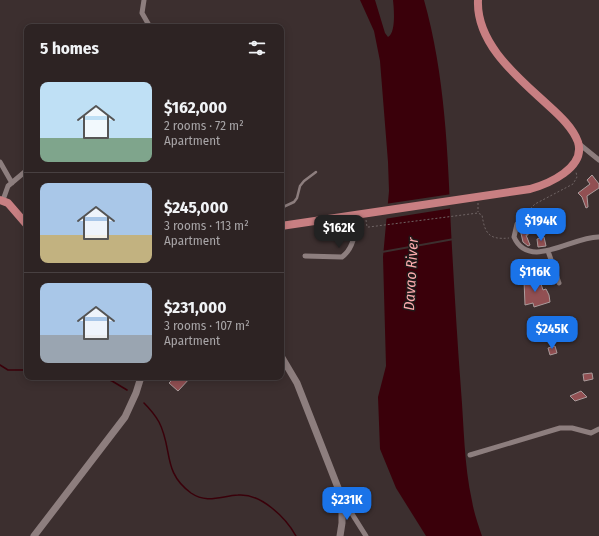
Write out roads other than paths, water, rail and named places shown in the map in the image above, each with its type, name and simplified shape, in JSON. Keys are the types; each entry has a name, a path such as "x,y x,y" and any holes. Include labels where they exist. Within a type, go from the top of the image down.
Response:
{"main road":[{"path":"284,226 477,197 543,185 554,181 566,172 576,156 578,144 561,118 517,76 501,57 485,33 478,14 478,0"},
{"path":"1,200 12,207 24,221"}],"street":[{"path":"144,0 142,13 148,24"},
{"path":"578,144 599,160"},
{"path":"0,162 12,183"},
{"path":"1,200 6,189 24,173"},
{"path":"305,256 342,258 352,242 355,216"},
{"path":"517,224 514,237 520,247 529,252 548,251 584,238 599,237"},
{"path":"548,251 558,283"},
{"path":"284,361 297,383 342,498 366,536"},
{"path":"34,536 124,417 136,394 139,380"},
{"path":"470,455 556,429 567,428 591,433 599,429"},
{"path":"340,536 342,523 342,498"}],"lane":[{"path":"284,207 294,202 304,181 316,172"}],"water":[{"name":"Davao River","path":"360,0 375,0 385,33 388,37 391,35 393,26 393,0 424,0 431,28 437,56 447,143 451,230 466,460 469,487 482,536 426,536 396,488 380,449 378,397 386,366 383,257 389,191 388,162 380,61 374,31"}],"waterway":[{"path":"0,365 8,370 24,370"},
{"path":"109,380 127,390"},
{"path":"144,403 159,422 166,442 169,460 176,477 191,493 208,499 238,495 247,495 255,498 272,508 286,522 296,536"}]}
